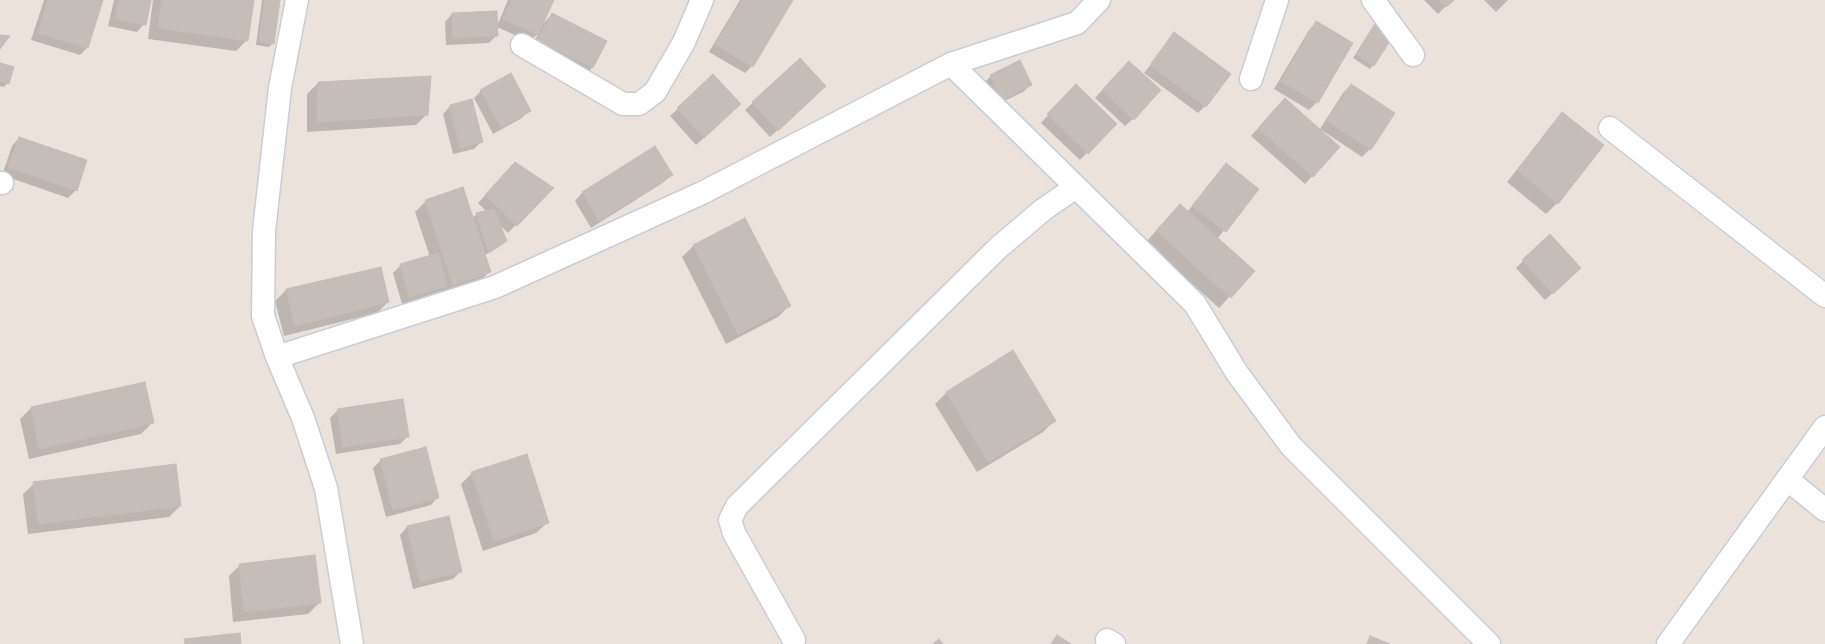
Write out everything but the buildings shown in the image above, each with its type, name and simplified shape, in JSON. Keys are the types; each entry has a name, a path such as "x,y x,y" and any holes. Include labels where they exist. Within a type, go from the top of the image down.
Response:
{"street":[{"path":"297,0 280,88 264,232 263,316 277,357 303,418 326,488 345,590 352,644"},
{"path":"522,45 623,104 639,104 655,92 684,42 702,0"},
{"path":"277,357 495,287 702,193 951,64 1077,23 1099,0"},
{"path":"1251,79 1277,0"},
{"path":"1373,0 1413,55"},
{"path":"951,64 1195,304 1237,373 1291,446 1489,644"},
{"path":"1610,128 1825,296"},
{"path":"794,640 734,533 730,520 737,506 998,248 1044,209 1076,187"},
{"path":"1668,644 1825,428"},
{"path":"1787,479 1825,510"}]}
